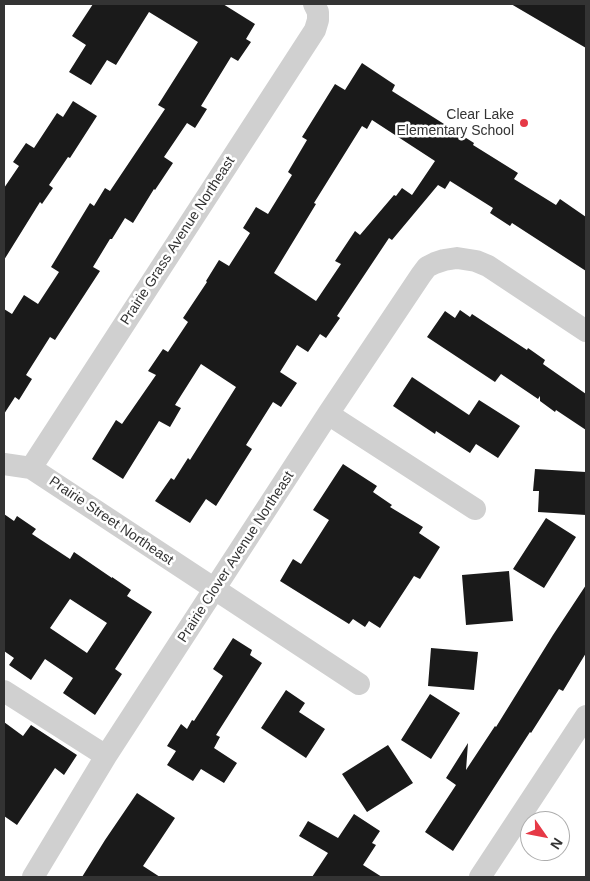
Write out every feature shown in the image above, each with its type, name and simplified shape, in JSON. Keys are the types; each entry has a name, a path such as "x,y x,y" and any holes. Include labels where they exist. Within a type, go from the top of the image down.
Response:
{"street":[{"name":"Prairie Grass Avenue Northeast","path":"31,468 315,30 318,20 316,8"},
{"name":"Prairie Clover Avenue Northeast","path":"33,877 106,756 328,414 420,275 428,267 444,260 458,258 476,261 488,266 586,331"},
{"path":"328,414 475,509"},
{"name":"Prairie Street Northeast","path":"4,464 31,468 359,684"},
{"path":"4,691 106,756"},
{"path":"480,877 586,716"}],"building":[{"path":"93,4 223,4 255,24 246,39 251,42 238,61 231,57 201,106 207,109 195,128 187,123 164,157 173,163 133,223 125,218 112,239 110,239 93,267 100,271 55,340 50,337 26,375 32,379 19,400 15,397 4,414 4,309 12,314 24,295 38,304 59,272 51,267 90,203 94,206 105,188 110,191 165,109 158,105 198,42 149,12 116,65 107,60 91,85 69,72 86,45 72,36"},
{"path":"511,4 586,4 586,48"},
{"path":"362,63 395,85 392,91 518,173 514,179 556,205 560,199 586,217 586,271 512,223 510,226 490,213 493,208 450,181 445,189 438,185 392,240 389,238 337,316 340,318 326,338 320,334 308,352 297,345 280,372 297,383 281,407 273,402 246,445 252,449 216,506 206,499 190,523 155,501 171,478 174,480 188,458 190,460 236,387 201,364 175,405 181,408 170,427 159,421 123,479 92,459 116,420 122,424 156,375 148,371 163,349 168,352 188,322 183,318 219,260 229,266 250,233 243,228 256,207 268,214 292,175 288,172 307,140 302,137 335,84 345,90","holes":["372,120 435,161 412,195 402,188 360,235 355,231 335,261 341,264 316,301 274,273 316,204 314,203 362,126 367,129"]},
{"path":"73,101 97,116 70,158 68,157 49,185 53,188 42,204 40,202 4,260 4,188 19,166 13,162 26,143 34,148 57,113 63,117"},
{"path":"460,310 470,317 472,314 527,350 528,348 545,360 543,364 586,394 586,430 540,401 540,396 538,399 501,374 495,382 427,337 445,311 455,318"},
{"path":"412,377 469,415 479,400 520,426 498,458 476,444 470,453 436,431 435,434 393,406"},
{"path":"343,464 377,486 373,492 392,505 390,507 423,527 419,533 440,547 420,579 414,576 380,628 369,621 365,627 353,619 349,624 280,581 293,559 301,564 329,520 313,510"},
{"path":"535,469 586,472 586,515 538,512 539,491 533,491"},
{"path":"4,514 14,521 17,516 36,529 32,534 70,559 74,552 112,577 131,590 127,596 152,612 115,669 122,674 95,715 63,693 73,678 45,659 31,680 9,665 14,658 4,651","holes":["70,599 107,623 87,653 50,628"]},
{"path":"546,518 576,537 544,588 513,569"},
{"path":"509,571 513,621 466,625 462,575"},
{"path":"586,585 586,653 563,691 559,689 530,732 453,851 425,832 456,785 446,778 468,743 466,770 496,727"},
{"path":"233,638 252,650 250,655 262,663 216,735 220,737 214,748 237,763 224,783 201,769 193,781 167,765 176,751 167,746 181,724 187,729 192,720 194,721 223,676 213,669"},
{"path":"431,648 478,652 474,690 428,686"},
{"path":"286,690 305,703 299,712 325,729 306,758 261,728"},
{"path":"430,694 460,713 431,759 401,740"},
{"path":"4,722 23,736 31,725 77,755 64,775 55,768 17,825 4,816"},
{"path":"388,745 413,783 367,812 342,774"},
{"path":"137,793 175,818 143,866 160,877 82,877 105,840"},
{"path":"354,814 380,831 372,843 376,845 363,865 382,877 312,877 328,853 299,836 308,821 338,838"}],"place":[{"name":"Clear Lake Elementary School","path":"524,123"}]}
